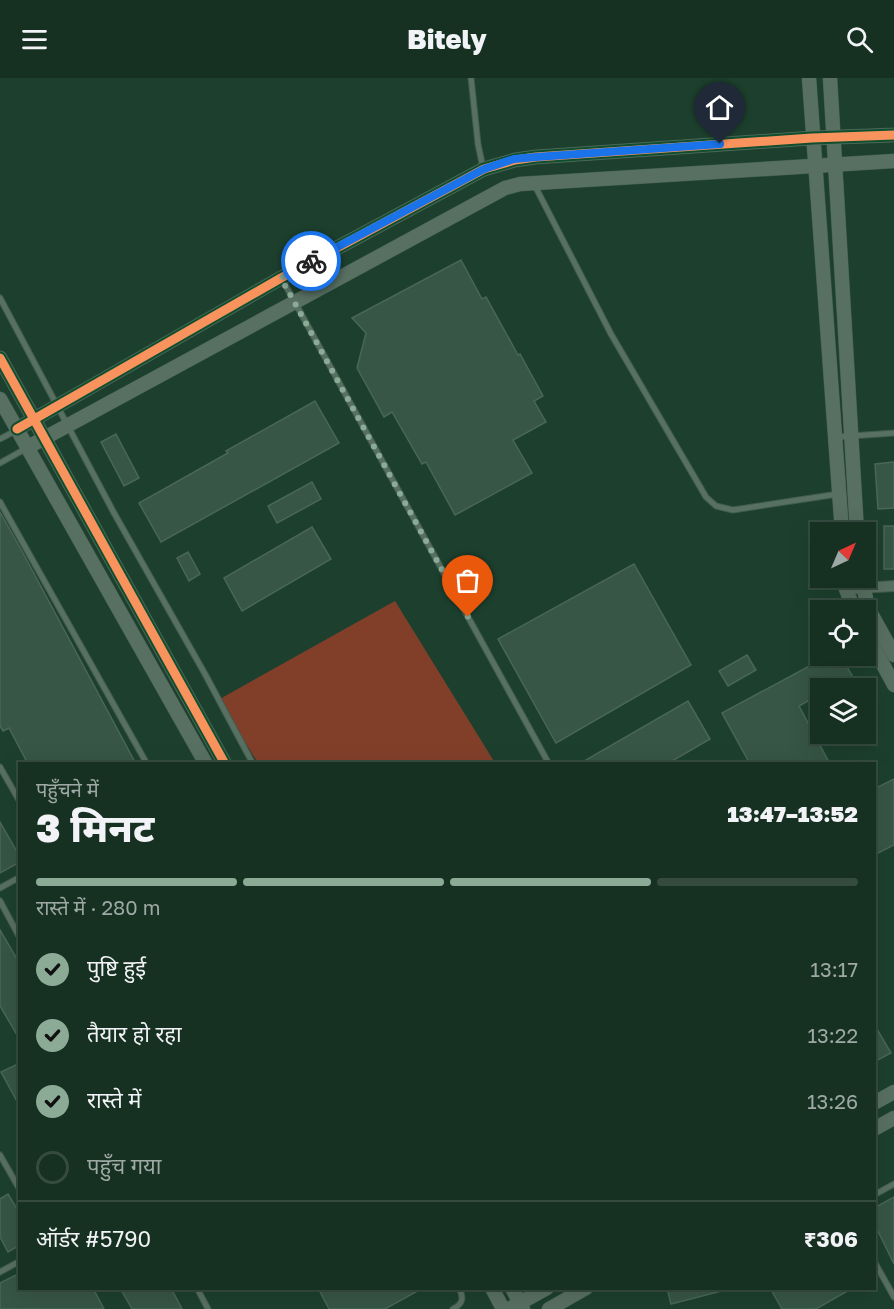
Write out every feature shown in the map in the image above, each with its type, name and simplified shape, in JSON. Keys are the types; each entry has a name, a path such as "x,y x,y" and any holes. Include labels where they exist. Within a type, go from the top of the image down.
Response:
{"street":[{"path":"809,78 814,166 844,436 857,522"},
{"path":"830,78 836,164 844,436 840,494 841,522"},
{"path":"17,429 281,278 484,169 514,159 536,157 812,138 894,135"},
{"path":"28,447 505,188 533,183 894,161"},
{"path":"0,358 224,762"},
{"path":"0,399 205,762"},
{"path":"876,584 894,586"},
{"path":"863,588 869,610 894,655"},
{"path":"876,652 894,685"},
{"path":"876,1102 894,1092"},
{"path":"876,1128 894,1118"},
{"path":"493,1290 503,1309"},
{"path":"513,1290 517,1307 542,1290"},
{"path":"549,1309 582,1290"}],"lane":[{"path":"471,78 477,144 484,169"},
{"path":"533,183 611,334 706,497 716,506 734,510 840,494"},
{"path":"281,278 548,762"},
{"path":"0,298 114,513 252,762"},
{"path":"0,439 17,429"},
{"path":"844,436 894,433"},
{"path":"0,462 28,447"},
{"path":"0,502 146,762"},
{"path":"0,767 18,798"},
{"path":"0,888 18,878"},
{"path":"0,901 18,934"},
{"path":"0,1155 18,1186"},
{"path":"876,1194 894,1184"},
{"path":"0,1272 18,1262"},
{"path":"876,1265 894,1297"},
{"path":"198,1290 208,1309"},
{"path":"453,1309 463,1301 464,1296 460,1290"}],"shaded area":[{"path":"395,601 494,762 257,762 218,700"}],"building":[{"path":"461,260 482,299 486,297 543,396 534,401 546,422 513,440 532,473 455,515 426,462 422,464 392,412 384,417 357,368 366,333 352,318"},
{"path":"315,401 339,443 161,542 139,503"},
{"path":"116,434 139,478 124,486 101,442"},
{"path":"894,462 894,508 878,509 875,464"},
{"path":"312,482 321,499 277,523 268,506"},
{"path":"0,512 135,762 27,762 9,728 3,731 0,726"},
{"path":"884,526 894,526 894,569 884,569"},
{"path":"312,527 331,559 242,611 224,578"},
{"path":"188,552 200,574 189,581 177,558"},
{"path":"634,564 691,665 556,743 498,639"},
{"path":"747,655 756,670 728,686 719,671"},
{"path":"810,666 847,666 853,678 810,678 810,700 799,706 810,727 810,744 819,744 829,762 749,762 722,713"},
{"path":"688,701 710,739 670,762 582,762"},
{"path":"894,779 894,845 876,854 876,788"},
{"path":"0,822 18,854 18,863 0,873"},
{"path":"0,930 18,961 18,1037 0,1006"},
{"path":"876,1027 891,1053 876,1061"},
{"path":"18,1064 18,1103 1,1072"},
{"path":"8,1194 18,1211 18,1246 8,1252 0,1237 0,1199"},
{"path":"894,1197 894,1264 876,1227 876,1207"},
{"path":"18,1274 18,1290 94,1290 104,1309 0,1309 0,1283"},
{"path":"121,1290 172,1290 182,1309 132,1309"},
{"path":"319,1290 419,1290 385,1309 329,1309"},
{"path":"674,1290 722,1290 671,1304 668,1292"},
{"path":"771,1290 849,1290 816,1309 782,1309"}],"cycle path":[{"path":"17,429 281,278 484,169 536,157 812,138 894,135"},
{"path":"0,358 224,762"}],"way so far":[{"path":"311,261 281,278 468,617"}],"route":[{"path":"311,261 484,169 514,159 720,144"}]}
